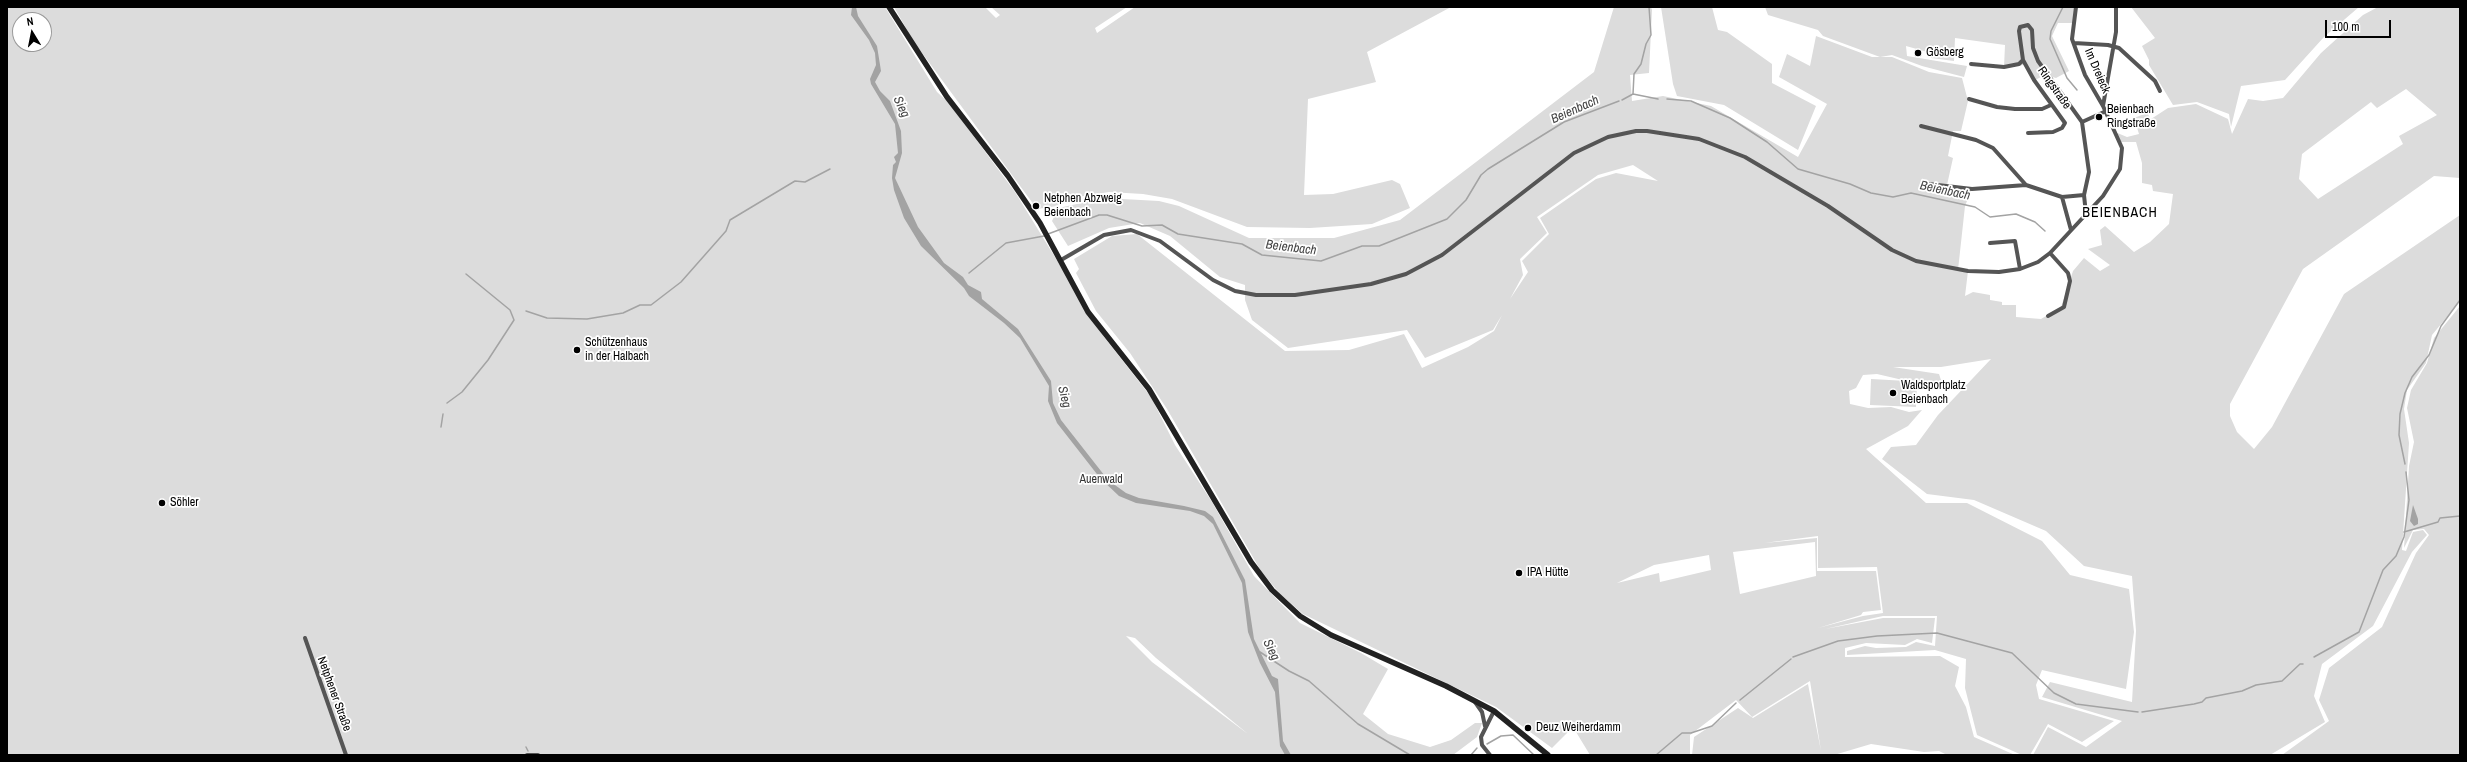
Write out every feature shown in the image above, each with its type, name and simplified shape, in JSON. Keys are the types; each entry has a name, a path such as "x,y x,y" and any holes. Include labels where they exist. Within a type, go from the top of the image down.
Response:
{"main road":[{"path":"889,7 947,97 1008,176 1040,223 1088,312 1149,389 1251,562 1279,599 1304,620 1331,635 1470,698 1494,711 1548,755"}],"street":[{"name":"Im Dreieck","path":"2076,7 2072,35 2074,43 2086,74 2103,106"},
{"path":"1061,260 1104,235 1131,230 1160,241 1213,280 1235,291 1256,295 1295,295 1370,284 1406,274 1442,255 1574,153 1608,137 1636,131 1647,131 1686,136 1728,148 1810,195 1892,250 1921,263 1976,272 2020,269 2038,262 2050,253 2112,185 2122,161 2120,142 2104,112 2103,106 2116,32 2116,7"},
{"name":"Ringstraße","path":"2028,133 2053,132 2062,128 2064,120 2051,105 2034,80 2024,60 2019,31 2020,27 2028,26 2032,30 2032,48 2038,61 2082,122 2089,172 2084,195 2086,214"},
{"name":"Im Dreieck","path":"2074,43 2114,46"},
{"path":"2114,46 2124,52 2155,81 2160,91"},
{"path":"1971,64 2004,67 2019,64 2024,60"},
{"path":"1969,99 1997,107 2015,109 2042,109 2051,105"},
{"path":"2082,122 2104,112"},
{"path":"1921,126 1988,144 1999,153 2026,185"},
{"path":"1929,184 1972,188 2026,185 2062,197 2084,195"},
{"path":"2062,197 2071,230"},
{"path":"1990,243 2015,240 2020,269"},
{"path":"2048,316 2064,307 2070,281 2068,273 2050,253"},
{"name":"Netphener Straße","path":"306,638 346,755"},
{"path":"1470,698 1482,712 1485,727"},
{"path":"1490,755 1484,749 1481,741 1485,727 1494,711"},
{"path":"527,755 538,755"}],"green space":[{"name":"Auenwald","path":"7,7 885,7 937,92 949,103 1015,192 1104,337 1151,397 1175,445 1212,502 1254,576 1300,623 1361,653 1388,669 1363,714 1388,734 1430,747 1451,740 1475,723 1482,723 1477,737 1453,755 7,755","holes":["1126,636 1135,638 1156,658 1248,734 1152,662"]},
{"path":"894,7 985,7 996,18 1000,15 991,7 1127,7 1095,28 1097,33 1135,7 1451,7 1367,52 1376,82 1308,99 1304,195 1333,194 1392,180 1400,184 1410,208 1372,224 1310,228 1247,227 1172,199 1143,194 1109,192 1078,197 1057,206 1037,209 914,42"},
{"path":"1614,7 1651,7 1649,73 1630,75 1632,101 1663,96 1711,106 1798,157 1827,104 1779,77 1787,54 1810,66 1816,36 1872,57 1892,57 1929,72 1962,78 1968,101 1961,131 1953,131 1948,156 1953,158 1947,185 1972,189 1965,206 1958,270 1968,271 1965,296 1973,292 1990,295 1990,300 2002,302 2002,305 2016,305 2016,317 2041,319 2061,307 2073,271 2084,258 2100,271 2110,265 2088,249 2102,245 2100,230 2105,226 2134,252 2150,242 2169,224 2173,194 2153,191 2152,185 2142,183 2142,163 2136,142 2120,142 2115,132 2127,137 2139,134 2134,118 2147,113 2151,119 2168,108 2196,104 2228,119 2232,134 2248,99 2263,101 2283,98 2321,53 2363,15 2378,7 2460,7 2460,178 2434,176 2303,269 2230,404 2230,416 2237,432 2254,449 2272,427 2344,294 2460,215 2460,301 2432,335 2426,363 2407,390 2404,409 2409,443 2402,550 2406,551 2413,532 2423,530 2427,535 2412,552 2373,626 2322,664 2314,696 2325,722 2270,755 2033,755 2048,727 2086,747 2122,721 2042,697 2050,682 2132,702 2136,631 2132,576 2084,566 2046,531 1974,500 1927,494 1882,459 1891,447 1916,445 1938,415 1991,359 1941,367 1893,367 1939,374 1941,380 1934,386 1917,383 1916,407 1870,405 1871,379 1907,381 1877,374 1863,375 1856,388 1849,391 1850,404 1868,408 1891,407 1909,412 1922,410 1908,426 1866,449 1926,503 1967,503 2042,541 2070,575 2129,589 2134,632 2126,689 2042,670 2036,685 2039,699 2114,721 2082,742 2048,724 2030,755 2022,755 1977,735 1965,688 1966,659 1935,650 1847,655 1847,651 1865,646 1876,648 1906,647 1916,642 1935,646 1937,616 1883,616 1825,629 1883,618 1935,618 1932,643 1917,639 1905,645 1866,643 1845,648 1845,657 1940,656 1959,667 1955,686 1966,707 1974,737 2015,755 1947,755 1939,751 1924,752 1871,744 1834,755 1692,755 1694,737 1738,708 1753,718 1808,684 1821,751 1810,681 1752,717 1736,700 1690,735 1690,755 1590,755 1573,727 1552,748 1496,707 1303,614 1280,594 1261,571 1167,409 1130,353 1096,311 1076,273 1079,269 1074,259 1112,236 1137,234 1285,351 1349,350 1404,334 1422,368 1468,347 1494,331 1502,315 1493,330 1425,358 1407,330 1288,348 1252,320 1245,300 1245,285 1220,277 1170,236 1140,223 1109,228 1068,246 1052,221 1056,213 1063,207 1104,198 1159,201 1179,206 1249,238 1334,238 1400,220 1594,72","holes":["2406,89 2437,115 2399,136 2403,144 2318,199 2299,179 2302,154 2371,102 2377,108","1633,165 1658,181 1616,173 1596,179 1540,218 1549,234 1522,261 1528,272 1510,299 1523,275 1520,259 1547,233 1537,217 1598,175","1818,536 1818,568 1877,567 1883,613 1863,616 1818,628 1861,615 1863,612 1881,610 1876,571 1817,571 1817,538 1764,543","1815,542 1816,576 1740,594 1733,552","1709,555 1711,570 1660,582 1659,573 1617,583 1654,565"]},
{"path":"1661,7 1712,7 1718,30 1727,32 1772,64 1772,83 1816,106 1798,150 1724,105 1677,96 1673,84"},
{"path":"1765,7 2076,7 2074,23 2058,23 2052,36 2069,71 2056,78 2045,75 2033,81 2024,65 2004,67 2005,45 1955,38 1954,61 1931,58 1931,53 1906,46 1907,56 1967,66 1964,77 1922,66 1892,55 1880,57 1823,36 1818,30 1768,15"},
{"path":"2131,7 2359,7 2324,37 2285,80 2241,86 2231,127 2229,114 2197,102 2173,105 2149,65 2149,60 2142,46 2155,38"},
{"path":"2460,306 2460,755 2282,755 2329,721 2319,700 2329,668 2382,627 2416,553 2429,535 2424,529 2413,530 2404,548 2409,466 2414,442 2407,408 2411,390 2427,363 2434,338"}],"shaded area":[{"path":"852,7 856,7 858,16 877,46 881,71 875,82 880,91 890,101 901,131 902,153 895,178 918,227 944,263 963,277 968,285 981,292 982,299 1018,329 1051,381 1053,403 1061,420 1108,480 1126,493 1139,498 1205,511 1213,517 1245,580 1254,639 1272,676 1278,679 1283,741 1291,755 1285,755 1280,746 1275,692 1260,663 1248,632 1242,583 1213,524 1204,516 1190,511 1136,503 1119,496 1100,478 1057,423 1048,401 1049,386 1020,338 1004,323 969,296 964,288 921,246 904,218 894,190 892,178 893,165 896,162 894,157 898,153 895,124 871,84 870,79 876,65 875,53 869,40 851,15"},
{"path":"2413,505 2418,519 2418,524 2414,526 2410,521"}],"waterway":[{"path":"1633,94 1634,74 1641,64 1646,44 1651,35 1649,7"},
{"name":"Beienbach","path":"2063,7 2051,31 2050,39 2067,78 2077,90"},
{"name":"Beienbach","path":"1622,100 1633,94 1658,99"},
{"name":"Beienbach","path":"1667,99 1691,101 1730,118 1767,142 1798,169 1850,184 1871,193 1893,197 1911,193 1975,207 1990,217 2016,214 2035,222 2045,231"},
{"name":"Beienbach","path":"1048,234 1099,215 1107,215 1142,226 1162,225 1178,234 1242,244 1262,255 1321,261 1362,246 1379,246 1447,219 1466,200 1481,175 1488,169 1564,122 1619,101"},
{"path":"526,311 547,318 587,319 623,313 640,305 651,305 681,282 726,231 730,220 795,181 805,182 830,169"},
{"name":"Beienbach","path":"969,273 1006,243 1044,236"},
{"path":"447,403 462,392 488,360 514,320 510,310 466,274"},
{"path":"2405,464 2399,435 2400,414 2405,393 2412,377 2429,355 2441,326 2460,300"},
{"path":"441,427 443,414"},
{"path":"2314,657 2359,632 2383,570 2396,556 2404,537 2409,500 2406,472"},
{"path":"2404,532 2438,522 2440,518 2460,516"},
{"path":"1793,657 1838,641 1877,636 1937,633 2012,653 2054,693 2076,704 2138,712"},
{"name":"Sieg","path":"1260,652 1289,671 1309,681 1358,724 1410,755"},
{"path":"1740,700 1791,659"},
{"path":"2142,712 2194,704 2202,702 2206,698 2242,691 2256,685 2282,681 2300,664 2303,664"},
{"path":"1656,755 1682,733 1691,733 1712,726 1736,703"},
{"path":"1487,744 1501,736 1513,735 1534,755"},
{"path":"526,747 528,751"},
{"path":"1471,755 1477,748"}],"place":[{"name":"Gösberg","path":"1918,53"},
{"name":"Beienbach Ringstraße","path":"2099,117"},
{"name":"Netphen Abzweig Beienbach","path":"1036,206"},
{"name":"Schützenhaus in der Halbach","path":"577,350"},
{"name":"Waldsportplatz Beienbach","path":"1893,393"},
{"name":"Söhler","path":"162,503"},
{"name":"IPA Hütte","path":"1519,573"},
{"name":"Deuz Weiherdamm","path":"1528,728"}],"district":[{"name":"BEIENBACH","path":"2120,213"}]}
